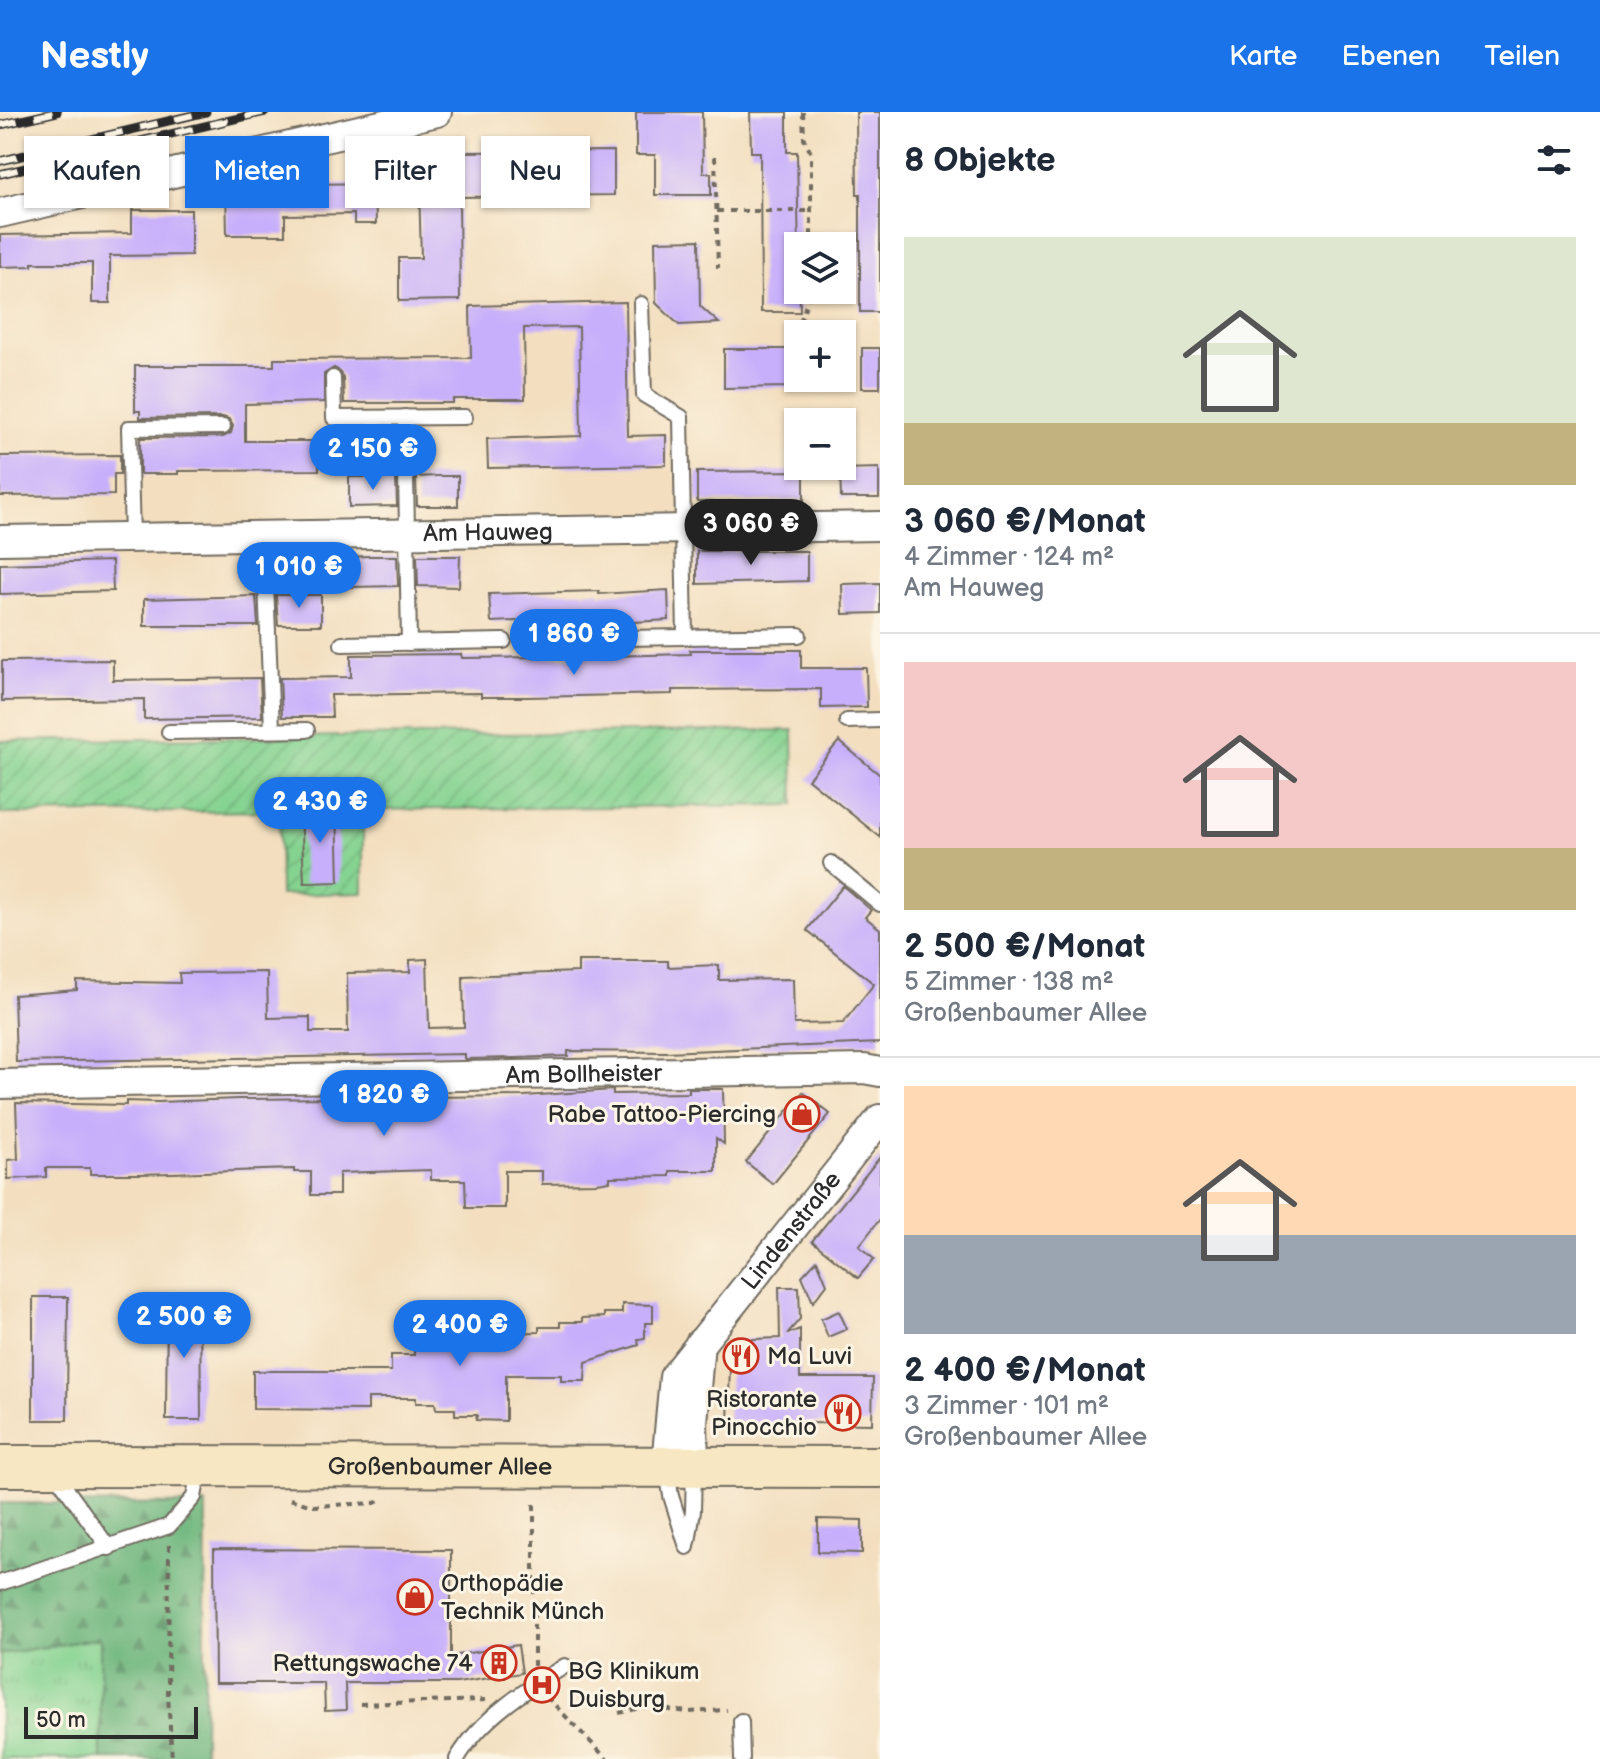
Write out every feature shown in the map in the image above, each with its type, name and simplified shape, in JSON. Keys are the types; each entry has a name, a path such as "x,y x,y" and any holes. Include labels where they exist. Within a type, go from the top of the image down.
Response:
{"main road":[{"name":"Großenbaumer Allee","path":"0,1466 880,1467"}],"street":[{"path":"0,213 437,112"},
{"name":"Am Hauweg","path":"0,540 880,526"},
{"name":"Am Bollheister","path":"0,1084 849,1070 880,1072"},
{"name":"Lindenstraße","path":"680,1466 693,1422 700,1342 880,1119"}],"lane":[{"path":"641,304 644,395 681,417 685,637"},
{"path":"333,378 334,418 465,417"},
{"path":"405,417 409,643"},
{"path":"132,537 129,428 223,427"},
{"path":"264,535 272,729"},
{"path":"566,639 799,635"},
{"path":"342,644 504,641"},
{"path":"847,721 880,720"},
{"path":"169,732 307,730"},
{"path":"831,863 880,904"},
{"path":"0,1583 169,1526 194,1497 201,1465"},
{"path":"49,1466 109,1548"},
{"path":"457,1759 478,1730 534,1684 565,1666"},
{"path":"741,1721 742,1759"}],"path":[{"path":"803,112 804,139 811,153 811,232"},
{"path":"715,156 718,268"},
{"path":"717,211 811,211"},
{"path":"534,1494 534,1684 607,1759"},
{"path":"169,1526 168,1695 172,1759"},
{"path":"360,1704 516,1699"},
{"path":"619,1713 644,1707 688,1712 728,1710"}],"green space":[{"path":"793,730 794,805 363,810 363,893 280,895 279,811 0,814 0,741"},
{"path":"0,1503 206,1504 204,1759 101,1759 100,1638 0,1654"},
{"path":"101,1638 101,1759 0,1759 0,1654"}],"building":[{"path":"636,112 702,112 703,173 711,173 711,195 655,195 655,155 636,155"},
{"path":"750,112 787,112 787,152 797,152 798,232 784,232 784,304 800,304 800,312 761,312 760,152 751,152"},
{"path":"856,112 880,112 880,312 860,312"},
{"path":"590,151 614,151 614,195 590,195"},
{"path":"465,152 481,152 481,197 465,197"},
{"path":"345,183 345,208 376,208 376,224 354,224 354,214 285,215 285,235 227,235 226,208 329,208 329,184"},
{"path":"420,208 459,208 460,300 399,301 399,258 421,258"},
{"path":"132,210 191,210 191,255 110,256 110,303 92,303 92,263 32,263 32,266 0,267 0,235 132,233"},
{"path":"699,240 700,306 719,323 679,325 656,303 655,241"},
{"path":"626,302 628,436 666,435 666,465 488,468 487,439 581,436 579,327 524,328 525,399 453,399 453,403 344,403 343,377 334,368 324,374 324,402 245,404 245,441 319,441 319,470 140,474 140,438 223,437 231,433 233,426 229,419 223,417 140,418 140,411 135,411 135,366 274,366 274,359 471,358 470,306"},
{"path":"862,348 880,348 880,388 862,388"},
{"path":"724,349 784,349 784,387 724,388"},
{"path":"120,455 120,474 114,474 114,495 0,496 0,456"},
{"path":"879,468 879,498 841,498 840,480 856,480 856,469"},
{"path":"784,471 784,480 804,480 804,500 697,502 697,472"},
{"path":"458,476 458,506 417,506 416,477"},
{"path":"349,477 396,477 397,506 349,507"},
{"path":"697,551 807,551 807,581 697,584"},
{"path":"397,556 398,586 351,587 350,557"},
{"path":"417,556 460,556 459,587 418,586"},
{"path":"112,561 113,591 0,594 0,564"},
{"path":"880,583 880,613 843,614 842,584"},
{"path":"668,590 669,620 561,626 561,619 491,622 489,594 599,591 599,594"},
{"path":"276,595 321,595 321,625 278,625"},
{"path":"256,596 258,626 144,626 144,599"},
{"path":"690,650 801,650 801,668 866,668 867,707 821,708 821,689 672,690 672,694 527,697 481,697 481,693 331,695 332,717 282,717 280,678 351,677 351,655 560,657 691,654"},
{"path":"113,660 113,680 260,678 262,717 144,719 144,699 2,701 2,661"},
{"path":"839,741 880,775 880,837 808,779"},
{"path":"337,808 339,882 304,883 301,809"},
{"path":"843,886 871,910 865,917 880,929 880,1043 666,1052 568,1051 568,1056 516,1058 465,1059 465,1054 16,1062 14,995 77,990 77,981 180,983 179,973 267,972 268,1018 310,1017 310,1032 348,1032 347,973 410,972 410,960 427,959 429,1028 464,1027 463,976 578,972 578,961 668,961 668,967 719,965 719,980 793,979 794,1024 843,1023 874,984 807,930"},
{"path":"689,1089 723,1089 724,1144 716,1138 716,1171 670,1171 670,1176 610,1177 610,1181 597,1183 542,1184 542,1171 505,1171 505,1208 466,1208 465,1180 431,1180 431,1170 339,1173 339,1195 311,1195 311,1172 294,1172 294,1169 90,1174 90,1168 46,1168 46,1177 8,1179 8,1160 18,1159 16,1103 126,1105 126,1101 524,1096 613,1090 613,1094 689,1093"},
{"path":"803,1092 830,1114 773,1184 746,1162"},
{"path":"880,1157 880,1219 859,1246 874,1259 858,1278 812,1241"},
{"path":"817,1260 827,1284 813,1302 802,1276"},
{"path":"779,1287 799,1287 800,1319 787,1334 800,1329 800,1378 873,1378 872,1424 728,1422 731,1340 780,1338"},
{"path":"33,1297 68,1297 67,1420 33,1420"},
{"path":"167,1298 200,1298 201,1420 166,1420"},
{"path":"622,1304 653,1305 653,1323 645,1323 645,1338 638,1339 639,1345 586,1362 585,1381 561,1381 561,1375 506,1375 506,1421 476,1420 477,1415 455,1415 455,1409 436,1409 435,1403 416,1403 416,1398 368,1398 368,1410 253,1409 253,1371 391,1371 391,1355 414,1355 414,1334 478,1334 478,1329 500,1329 500,1333 539,1332 539,1327 560,1327 560,1322 582,1322 582,1318 604,1317 604,1313 622,1313"},
{"path":"839,1311 847,1329 828,1337 821,1319"},
{"path":"818,1519 862,1520 862,1553 818,1552"},
{"path":"214,1549 451,1550 451,1656 518,1645 522,1673 457,1683 345,1683 346,1710 325,1711 324,1683 215,1683"}],"railway":[{"path":"0,125 57,112"},
{"path":"0,161 206,112"},
{"path":"0,174 265,112"}],"place":[{"name":"Rabe Tattoo-Piercing","path":"802,1114"},
{"name":"Ma Luvi","path":"741,1356"},
{"name":"Ristorante Pinocchio","path":"843,1413"},
{"name":"Orthopädie Technik Münch","path":"415,1597"},
{"name":"Rettungswache 74","path":"499,1663"},
{"name":"BG Klinikum Duisburg","path":"542,1685"}]}
